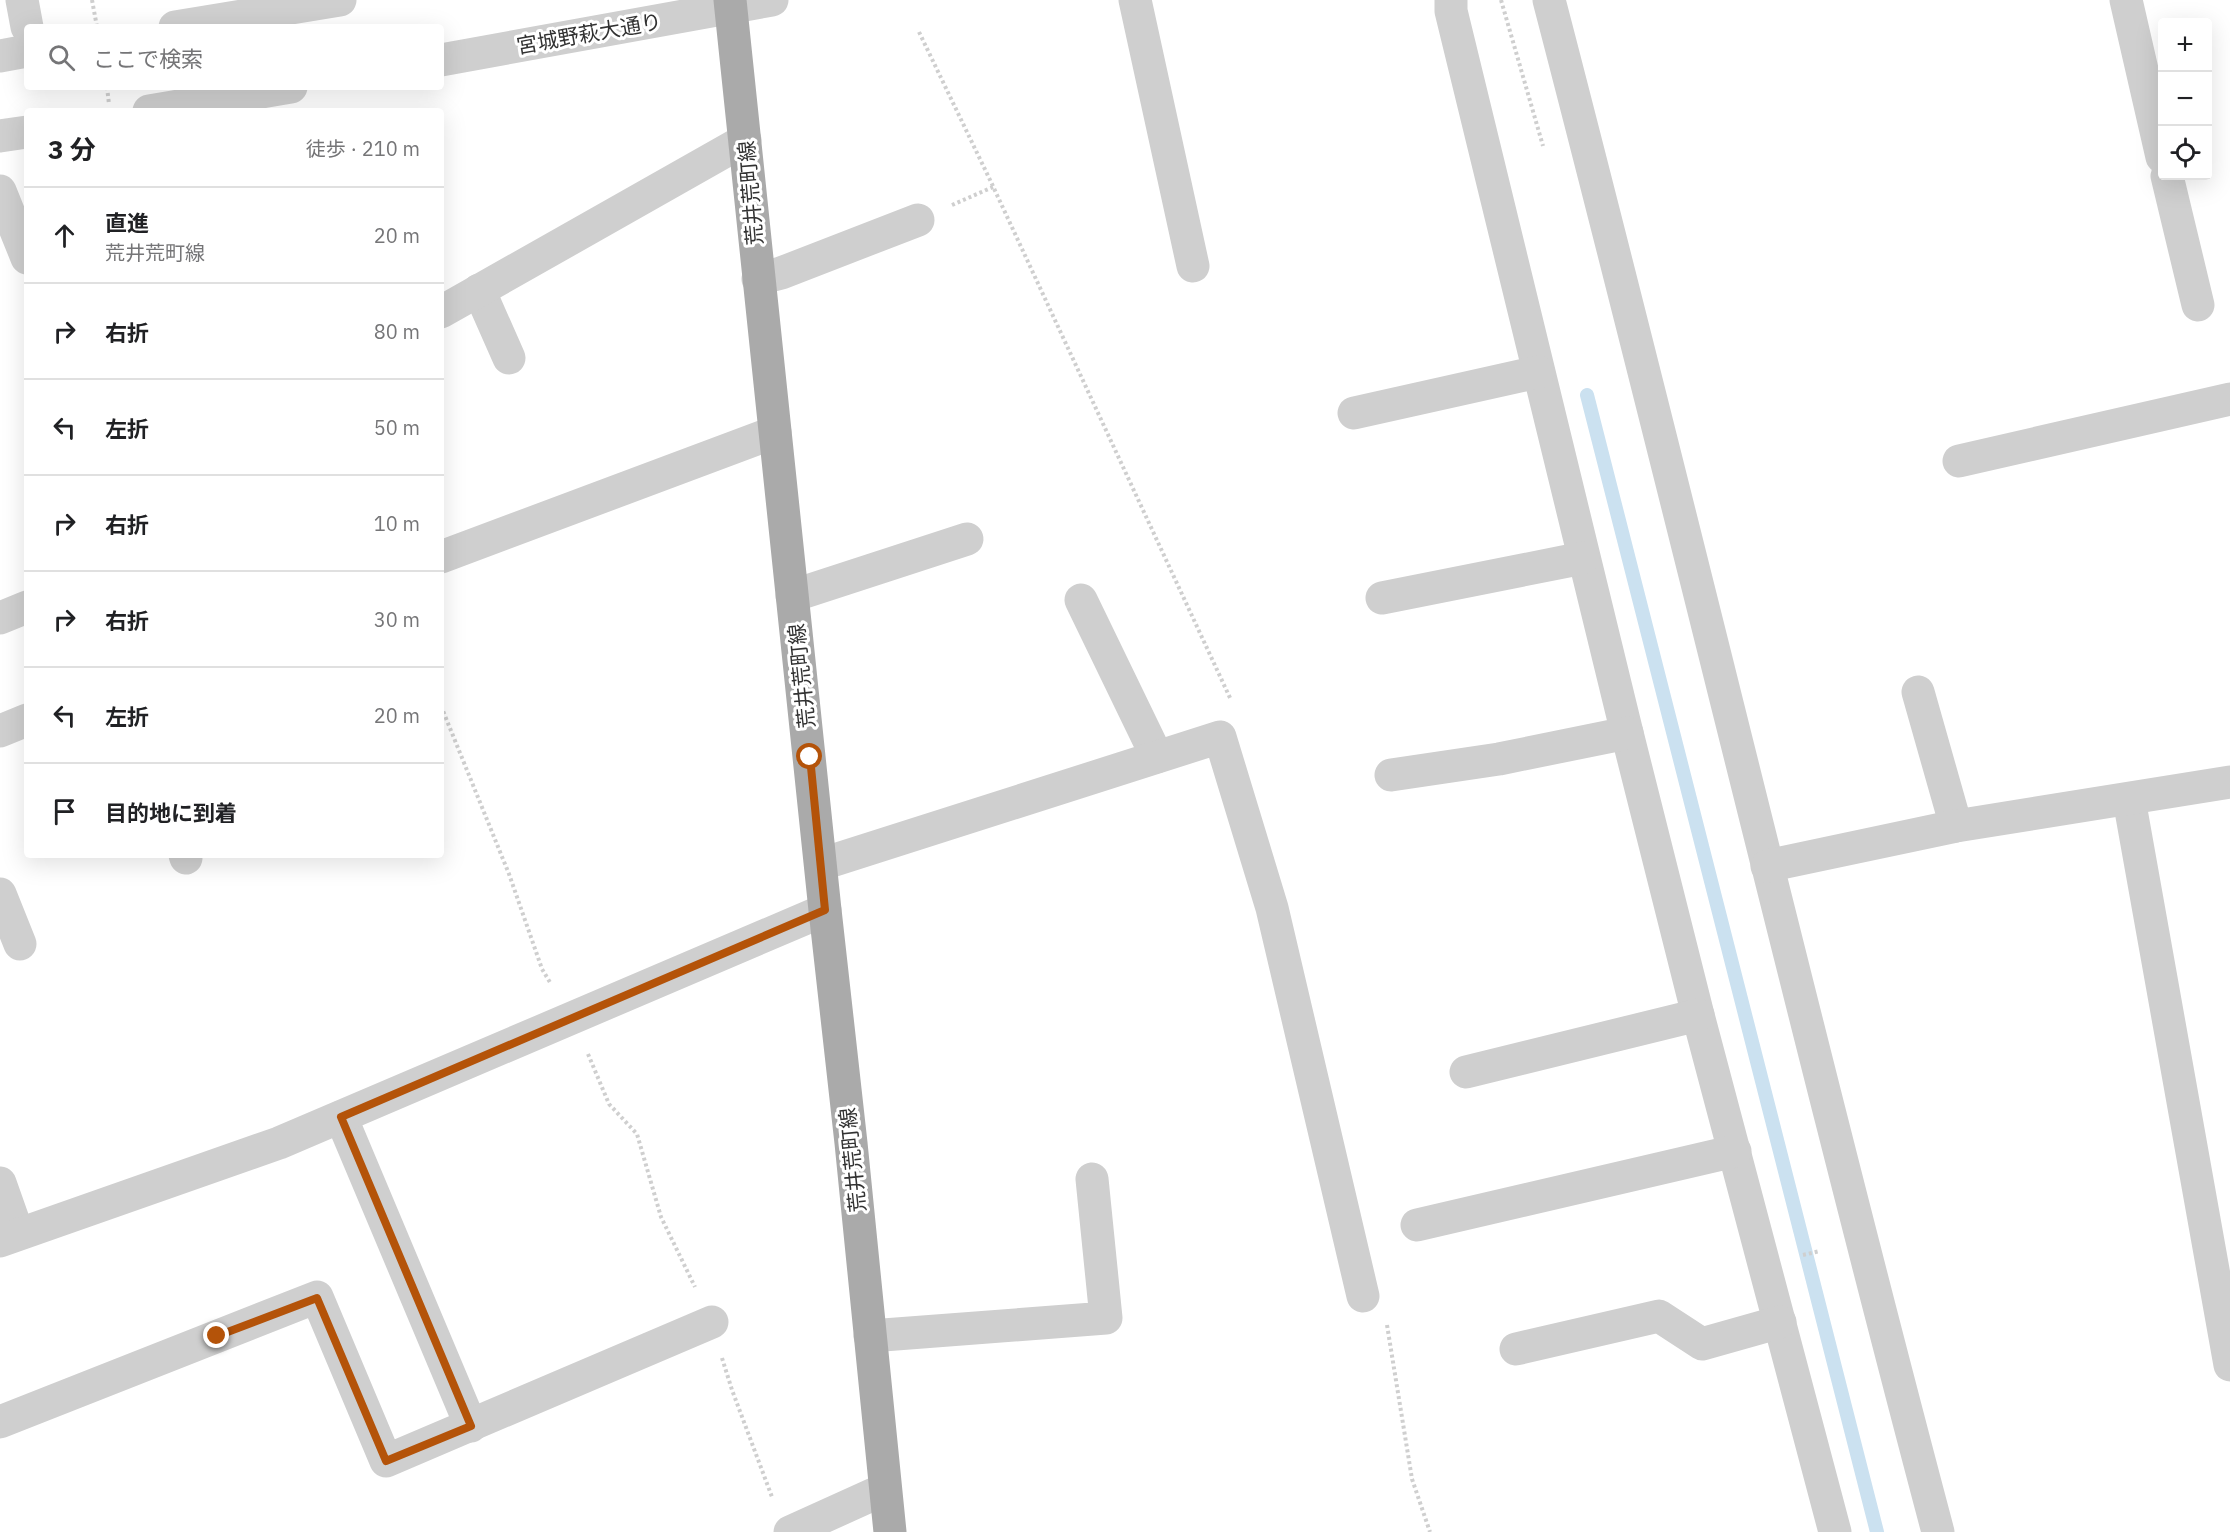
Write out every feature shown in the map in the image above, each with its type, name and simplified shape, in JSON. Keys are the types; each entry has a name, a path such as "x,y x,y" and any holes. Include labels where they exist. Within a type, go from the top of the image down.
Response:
{"main road":[{"name":"荒井荒町線","path":"730,4 850,1131 890,1532"}],"street":[{"path":"22,0 26,24"},
{"path":"193,24 340,0"},
{"name":"宮城野萩大通り","path":"444,59 730,4 772,0"},
{"path":"1135,0 1192,266"},
{"path":"1451,0 1451,11 1485,144 1583,558 1698,1015 1835,1532"},
{"path":"1549,0 1660,429 1861,1240 1938,1532"},
{"path":"2126,0 2158,136"},
{"path":"0,56 24,52"},
{"path":"167,108 273,90"},
{"path":"302,90 305,108"},
{"path":"0,136 24,132"},
{"path":"444,310 745,140"},
{"path":"2168,180 2198,305"},
{"path":"0,191 24,251"},
{"path":"758,279 781,273 918,220"},
{"path":"479,290 509,358"},
{"path":"1354,413 1538,372"},
{"path":"1959,461 2230,399"},
{"path":"444,556 774,432"},
{"path":"792,596 967,540"},
{"path":"1382,598 1583,558"},
{"path":"1081,600 1157,757"},
{"path":"0,618 24,608"},
{"path":"1918,693 1956,826"},
{"path":"0,730 24,721"},
{"path":"1391,775 1499,759 1627,733"},
{"path":"822,864 1220,737 1272,908 1363,1296"},
{"path":"1767,866 1956,826 2230,782"},
{"path":"2129,799 2230,1365"},
{"path":"0,894 20,944"},
{"path":"0,1183 9,1237 279,1143 825,910"},
{"path":"1466,1072 1698,1015"},
{"path":"341,1117 471,1426"},
{"path":"1417,1225 1735,1151"},
{"path":"870,1336 1106,1318 1092,1179"},
{"path":"0,1422 317,1298 386,1461 712,1322"},
{"path":"1516,1349 1659,1316 1702,1344 1780,1322"},
{"path":"790,1532 885,1490"}],"path":[{"path":"92,0 96,24"},
{"path":"107,90 110,108"},
{"path":"444,713 509,874 542,969 573,1017 609,1104 637,1134 661,1217 712,1322 732,1390 771,1497 781,1493"}],"waterway":[{"path":"1587,395 1877,1532"}],"route":[{"path":"217,1336 317,1298 386,1461 471,1426 341,1117 825,910 810,757"}]}
